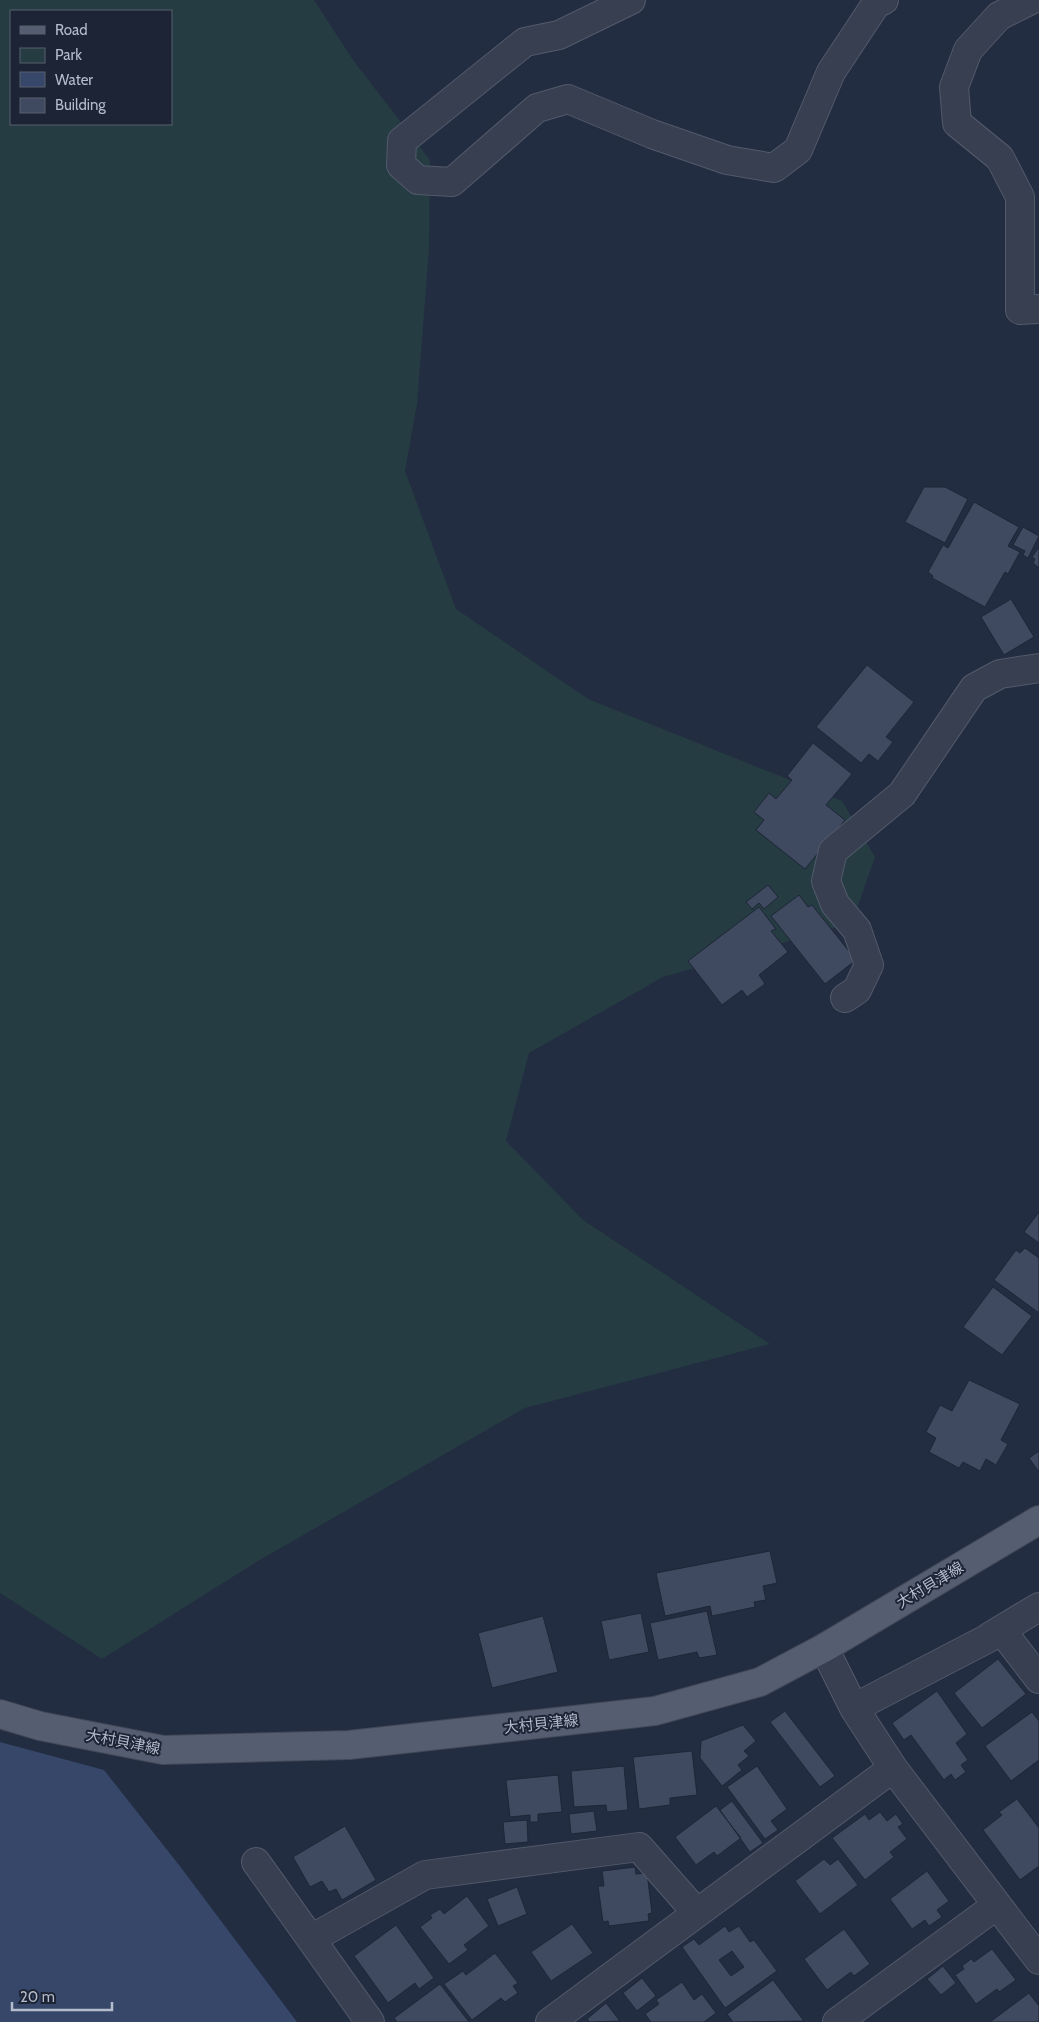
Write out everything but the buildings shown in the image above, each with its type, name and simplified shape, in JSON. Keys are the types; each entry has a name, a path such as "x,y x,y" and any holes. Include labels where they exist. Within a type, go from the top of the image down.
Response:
{"main road":[{"name":"大村貝津線","path":"0,1714 40,1726 163,1750 349,1745 656,1711 760,1682 824,1648 1039,1520"}],"street":[{"path":"631,0 559,35 525,42 402,142 401,165 418,180 452,182 537,108 568,99 652,134 727,160 774,168 798,150 831,72 876,4 884,0"},
{"path":"1031,0 999,16 968,50 954,87 957,123 1000,158 1020,196 1020,310 1039,309"},
{"path":"845,998 857,990 869,965 857,930 835,904 826,881 833,851 902,794 974,688 1000,674 1039,668"},
{"path":"854,1708 989,1637 1039,1608"},
{"path":"989,1637 1002,1631 1039,1679"},
{"path":"824,1648 854,1708 893,1768 1039,1960"},
{"path":"550,2022 893,1768"},
{"path":"311,1939 425,1875 640,1847 697,1913"},
{"path":"256,1862 370,2022"},
{"path":"837,2022 997,1905"}],"green space":[{"path":"0,0 314,0 353,60 430,160 429,249 417,404 405,471 456,609 588,699 842,801 875,857 852,923 663,977 529,1053 506,1141 583,1220 770,1344 525,1408 258,1561 102,1659 0,1593"}],"water":[{"path":"0,1742 104,1770 179,1865 297,2022 0,2022"}]}
